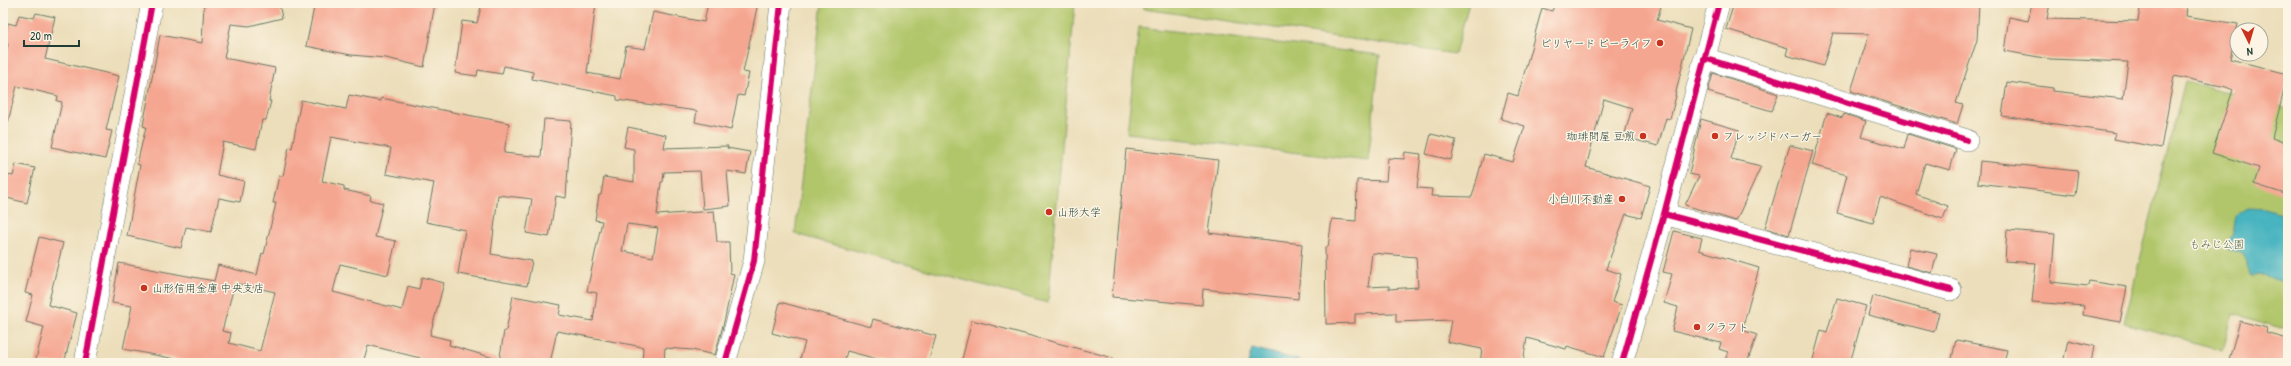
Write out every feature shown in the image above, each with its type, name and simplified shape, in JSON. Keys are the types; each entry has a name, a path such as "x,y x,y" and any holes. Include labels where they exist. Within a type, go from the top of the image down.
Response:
{"street":[{"path":"86,363 152,3"},
{"path":"725,363 754,261 781,3"},
{"path":"1622,363 1664,214 1719,3"},
{"path":"1704,58 1967,140"},
{"path":"1664,214 1951,290"}],"green space":[{"path":"822,3 1075,3 1048,303 795,234"},
{"path":"1144,3 1469,3 1455,54 1144,9"},
{"path":"1139,27 1380,55 1368,161 1127,133"},
{"name":"もみじ公園","path":"2185,81 2283,107 2288,110 2288,330 2233,314 2223,350 2124,323"}],"water":[{"path":"2249,208 2265,209 2288,216 2288,284 2263,275 2252,276 2241,252 2229,250 2225,243 2231,237 2239,212"},
{"path":"1252,348 1310,363 1248,363"}],"building":[{"path":"204,3 279,3 282,18 249,26 231,24 224,58 275,68 269,101 271,101 266,120 262,120 256,149 223,142 217,175 244,181 240,202 219,198 211,232 186,227 181,248 127,236 140,165 137,164 146,127 143,126 160,35 202,43"},
{"path":"315,3 435,3 424,67 386,58 351,55 306,46"},
{"path":"482,3 596,3 587,73 620,79 626,46 645,49 653,12 704,22 708,3 758,3 743,72 749,73 744,96 738,95 731,130 695,122 697,111 617,100 617,96 532,79 533,72 504,66 502,74 478,70 477,76 455,73 462,21 477,23"},
{"path":"1555,3 1662,3 1657,20 1691,29 1670,119 1666,118 1658,146 1624,137 1632,108 1604,99 1586,167 1650,186 1641,218 1626,214 1606,269 1621,274 1612,302 1622,305 1604,357 1567,346 1566,349 1527,338 1523,363 1480,363 1482,349 1447,342 1451,320 1396,322 1396,313 1355,314 1355,323 1326,324 1325,247 1328,247 1332,219 1356,221 1357,180 1386,181 1388,158 1404,159 1405,152 1421,154 1417,188 1432,189 1431,196 1472,197 1484,154 1513,162 1525,126 1501,119 1508,93 1518,96 1542,8 1552,11","holes":["1372,253 1416,257 1418,287 1389,289 1389,286 1368,287"]},
{"path":"1734,3 1979,5 1977,40 1956,103 1963,105 1957,124 1851,91 1869,34 1833,33 1823,66 1786,55 1788,48 1726,29"},
{"path":"2032,3 2050,3 2047,19 2138,21 2141,3 2157,3 2187,7 2186,16 2229,23 2229,62 2242,62 2288,74 2272,138 2288,144 2288,195 2254,184 2259,168 2212,153 2233,90 2226,87 2174,76 2161,148 2114,139 2116,133 2002,116 2007,82 2053,88 2053,91 2123,99 2128,62 2050,59 2004,51 2009,17 2028,21"},
{"path":"36,13 55,17 45,59 119,76 106,130 112,131 105,159 52,147 62,102 57,101 58,96 17,86 8,122 3,121 3,64 8,44 3,43 8,23 16,25 19,15 34,18"},
{"path":"1713,73 1778,94 1772,111 1708,92"},
{"path":"349,95 381,101 381,98 509,123 504,153 541,157 544,119 571,121 566,198 556,196 549,237 526,233 532,199 498,195 491,254 532,261 527,286 458,274 465,230 426,222 434,183 386,174 391,148 331,137 322,181 344,186 344,190 371,196 370,200 383,203 375,237 396,241 388,275 340,264 333,292 402,310 408,286 419,289 422,277 444,283 430,335 450,340 449,345 497,359 497,363 418,363 420,358 368,345 363,363 186,363 186,361 123,349 132,306 112,303 119,263 214,281 218,265 257,275 262,253 264,254 276,203 273,203 279,176 283,176 289,147 292,148 301,100 346,109","holes":["235,283 275,292 260,351 229,343 231,333 222,331"]},
{"path":"1827,113 1842,118 1844,114 1866,121 1861,137 1904,149 1908,134 1956,149 1950,170 1925,163 1916,194 1948,206 1943,219 1880,197 1873,223 1837,213 1847,175 1812,165"},
{"path":"1701,119 1739,130 1731,159 1761,166 1736,221 1685,205 1699,176 1689,174"},
{"path":"628,127 666,135 664,148 728,146 727,148 750,152 746,174 727,171 730,206 703,209 700,171 664,172 663,182 661,182 657,215 714,211 717,242 729,242 730,273 734,274 725,318 715,355 692,350 665,348 664,363 642,363 643,347 557,331 550,363 499,363 504,331 506,331 513,296 561,305 559,315 593,321 597,293 587,291 602,221 595,220 599,195 601,195 604,177 634,182 634,149 624,147","holes":["627,224 658,228 653,257 622,251"]},
{"path":"1431,134 1456,140 1451,160 1426,154"},
{"path":"1790,145 1813,151 1789,235 1765,228"},
{"path":"1126,149 1218,160 1209,233 1302,244 1298,299 1203,289 1202,305 1112,297"},
{"path":"1980,161 2078,171 2075,195 1978,183"},
{"path":"16,164 35,168 27,203 3,197 3,174 13,176"},
{"path":"2007,230 2055,234 2051,282 2088,286 2089,281 2127,287 2120,322 2083,315 2084,306 2032,302 2036,263 2005,261"},
{"path":"1674,231 1702,238 1699,250 1759,268 1742,330 1757,335 1747,363 1724,363 1728,352 1719,349 1721,343 1672,331 1678,307 1664,303 1672,274 1663,272"},
{"path":"39,237 63,243 48,305 77,313 64,363 35,363 44,327 26,322 33,295 25,293"},
{"path":"1910,248 1937,254 1932,273 1906,266"},
{"path":"1873,296 1939,313 1934,332 1868,315"},
{"path":"1837,298 1866,306 1850,363 1812,363 1821,330 1827,332"},
{"path":"780,302 871,327 873,319 936,336 928,363 892,363 847,351 844,363 799,363 805,342 772,333"},
{"path":"972,320 1113,358 1112,363 961,363"},
{"path":"2240,321 2267,328 2266,333 2288,339 2288,363 2228,363"},
{"path":"1956,340 2007,350 2004,363 1951,363"},
{"path":"2068,340 2094,346 2091,363 2063,363"}],"cycle path":[{"path":"85,363 152,3"},
{"path":"725,363 754,261 781,3"},
{"path":"1622,363 1664,214 1719,3"},
{"path":"1704,58 1967,140"},
{"path":"1664,214 1951,290"}],"place":[{"name":"ビリヤード ビーライフ","path":"1660,43"},
{"name":"珈琲問屋 豆煎","path":"1643,136"},
{"name":"フレッジドバーガー","path":"1715,136"},
{"name":"小白川不動産","path":"1622,199"},
{"name":"山形大学","path":"1049,212"},
{"name":"山形信用金庫 中央支店","path":"144,288"},
{"name":"クラフト","path":"1697,327"}]}
